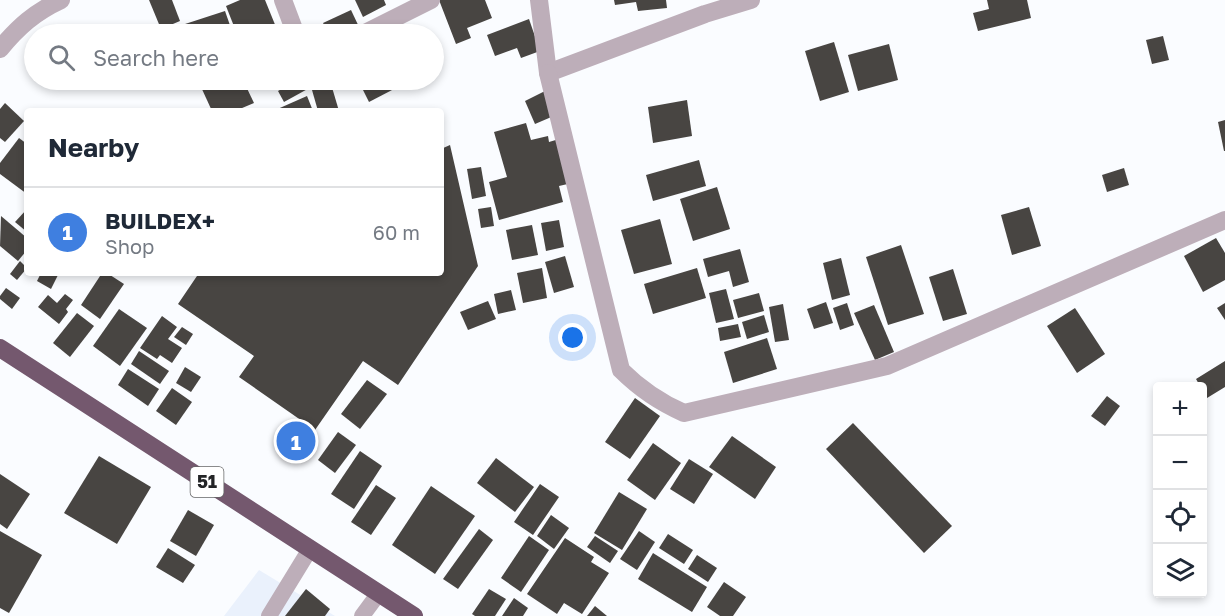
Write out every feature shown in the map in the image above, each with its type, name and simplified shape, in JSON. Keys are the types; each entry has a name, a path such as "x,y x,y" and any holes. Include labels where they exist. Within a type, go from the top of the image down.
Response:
{"highway":[{"name":"51","path":"0,348 414,616"}],"street":[{"path":"0,49 18,27 42,9 61,0"},
{"path":"283,0 292,24"},
{"path":"383,24 431,0"},
{"path":"539,0 548,73 621,370 637,386 660,402 684,412 887,366 1225,220"},
{"path":"548,73 705,14 751,0"}],"lane":[{"path":"269,616 310,549"},
{"path":"362,616 379,593"}],"shaded area":[{"path":"259,570 335,616 224,616"}],"building":[{"path":"149,0 172,0 180,21 173,24 159,24"},
{"path":"240,0 265,0 275,24 233,24 226,6"},
{"path":"355,0 384,0 386,5 363,17"},
{"path":"439,0 485,0 492,18 467,28 471,38 456,44"},
{"path":"614,0 666,0 667,8 638,11 636,2 615,5"},
{"path":"987,0 1027,0 1031,18 978,31 973,13 989,9"},
{"path":"351,10 358,24 324,24"},
{"path":"225,11 230,24 185,24"},
{"path":"529,19 540,51 521,58 517,48 495,56 487,35"},
{"path":"1163,36 1169,60 1152,64 1146,40"},
{"path":"834,42 849,92 820,101 805,51"},
{"path":"889,44 898,80 858,91 848,55"},
{"path":"202,90 248,90 254,103 242,108 211,108"},
{"path":"280,90 306,90 284,102 278,91"},
{"path":"312,90 333,90 338,108 317,108"},
{"path":"363,90 392,90 369,102"},
{"path":"545,91 556,115 535,124 525,101"},
{"path":"307,96 312,108 280,108"},
{"path":"687,100 692,136 653,143 648,107"},
{"path":"5,103 24,121 5,142 0,138 0,109"},
{"path":"1225,120 1225,151 1224,151 1218,122"},
{"path":"526,123 531,140 548,136 549,142 559,139 572,183 559,186 563,202 499,220 489,182 507,177 494,132"},
{"path":"19,138 24,142 24,192 0,174 0,163"},
{"path":"450,145 478,266 398,385 363,361 315,430 239,377 254,356 178,304 197,276 444,276 444,148"},
{"path":"699,160 706,186 653,201 646,175"},
{"path":"481,167 486,196 472,199 467,169"},
{"path":"1124,168 1129,185 1107,192 1102,175"},
{"path":"717,187 730,229 693,241 680,199"},
{"path":"491,207 494,226 481,228 478,209"},
{"path":"1029,207 1041,246 1012,255 1001,215"},
{"path":"24,212 24,230 15,222"},
{"path":"1,216 24,235 24,254 18,261 0,246"},
{"path":"660,219 672,264 634,274 621,230"},
{"path":"559,220 564,247 546,251 541,223"},
{"path":"532,225 538,255 512,260 506,230"},
{"path":"1216,238 1225,253 1225,280 1203,292 1184,256"},
{"path":"901,245 924,314 888,325 866,257"},
{"path":"740,249 749,282 733,287 729,271 708,277 703,259"},
{"path":"565,256 574,287 554,293 545,262"},
{"path":"841,258 850,295 832,300 823,263"},
{"path":"20,261 24,265 24,272 17,280 10,274"},
{"path":"542,268 547,298 523,303 517,273"},
{"path":"697,268 706,298 653,314 644,284"},
{"path":"953,269 967,314 943,321 929,277"},
{"path":"40,276 58,276 51,289 37,281"},
{"path":"100,276 112,276 124,284 100,319 81,305"},
{"path":"6,288 20,298 12,309 0,299"},
{"path":"726,289 734,319 716,323 709,293"},
{"path":"511,290 516,310 498,314 494,294"},
{"path":"759,293 764,311 738,318 733,300"},
{"path":"65,294 73,300 59,324 38,307 48,295 57,303"},
{"path":"488,301 496,319 468,330 460,312"},
{"path":"826,302 833,323 814,329 807,309"},
{"path":"847,303 854,325 840,330 833,308"},
{"path":"1225,303 1225,320 1217,308"},
{"path":"783,304 789,340 775,342 769,307"},
{"path":"874,305 894,352 875,360 854,313"},
{"path":"1075,308 1105,354 1077,373 1047,326"},
{"path":"119,309 147,328 120,366 93,346"},
{"path":"77,313 94,326 70,357 53,343"},
{"path":"764,315 769,332 747,339 742,322"},
{"path":"162,316 177,327 168,339 182,348 172,363 160,355 157,359 140,348"},
{"path":"738,324 741,337 720,341 718,328"},
{"path":"182,327 193,334 186,345 174,337"},
{"path":"767,338 777,369 733,383 724,352"},
{"path":"139,351 169,371 160,384 131,364"},
{"path":"1225,361 1225,387 1207,398 1207,382 1198,382 1196,379"},
{"path":"185,367 201,377 191,392 176,383"},
{"path":"128,369 159,389 148,406 118,385"},
{"path":"367,380 387,394 360,429 341,414"},
{"path":"172,388 192,402 176,425 156,411"},
{"path":"1107,396 1120,406 1105,426 1091,416"},
{"path":"635,398 660,416 630,459 605,442"},
{"path":"853,423 952,526 924,553 826,449"},
{"path":"338,432 356,445 335,473 318,460"},
{"path":"732,436 776,467 755,499 709,467"},
{"path":"653,443 681,463 655,500 627,480"},
{"path":"360,451 382,466 354,509 331,494"},
{"path":"99,456 151,487 117,544 64,513"},
{"path":"496,458 534,487 515,512 477,483"},
{"path":"689,459 713,474 694,504 670,489"},
{"path":"0,474 30,494 7,529 0,524"},
{"path":"540,484 559,497 533,535 514,522"},
{"path":"376,485 396,498 371,535 351,522"},
{"path":"431,486 475,516 435,574 392,545"},
{"path":"619,492 647,509 622,550 594,533"},
{"path":"188,510 214,525 196,556 170,541"},
{"path":"551,515 569,528 554,549 537,536"},
{"path":"479,529 493,540 458,589 443,579"},
{"path":"0,531 42,555 9,613 0,608"},
{"path":"639,531 655,542 637,570 620,559"},
{"path":"668,534 693,550 684,564 659,548"},
{"path":"529,536 549,550 521,592 501,578"},
{"path":"595,536 618,551 610,563 587,547"},
{"path":"565,538 594,557 591,562 609,573 582,614 564,603 557,614 527,594"},
{"path":"168,548 195,565 183,583 156,567"},
{"path":"653,553 707,587 692,612 638,579"},
{"path":"697,555 717,568 708,582 688,569"},
{"path":"724,582 746,597 733,616 720,616 707,607"},
{"path":"306,589 330,609 325,616 285,616"},
{"path":"489,589 506,599 495,616 475,616 472,614"},
{"path":"514,598 528,608 523,616 502,616"},
{"path":"595,606 607,616 587,616"}],"place":[{"name":"BUILDEX+","path":"296,441"}]}
